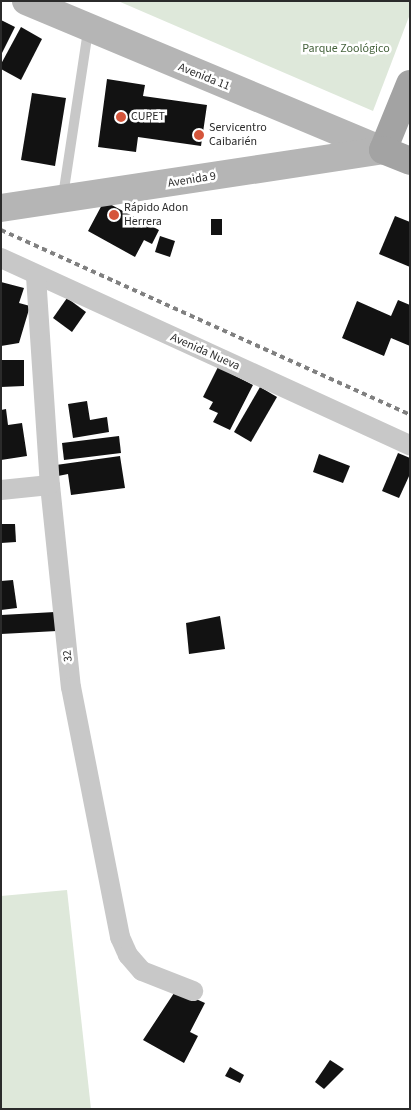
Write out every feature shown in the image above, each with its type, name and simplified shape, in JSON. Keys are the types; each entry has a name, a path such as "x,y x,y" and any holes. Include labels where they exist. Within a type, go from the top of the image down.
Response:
{"main road":[{"name":"Avenida 11","path":"26,1 88,29 383,150"},
{"path":"410,84 383,150 410,160"},
{"name":"Avenida 9","path":"1,208 62,201 383,150"}],"street":[{"name":"Avenida Nueva","path":"1,258 36,276 410,445"},
{"name":"32","path":"36,276 50,485 71,687 120,937 128,955 142,971 193,991"},
{"path":"1,490 50,485"}],"lane":[{"path":"62,201 88,29"}],"green space":[{"name":"Parque Zoológico","path":"118,1 410,1 410,14 373,111"},
{"path":"67,890 91,1109 1,1109 1,896"}],"building":[{"path":"1,20 15,27 1,55"},
{"path":"21,27 42,39 21,80 1,69 1,64"},
{"path":"107,79 145,85 143,96 207,105 201,146 138,137 136,152 98,147"},
{"path":"32,93 66,98 55,166 21,160"},
{"name":"Rápido Adon Herrera","path":"104,201 159,230 152,244 144,240 135,257 88,231"},
{"path":"395,216 410,222 410,267 379,254"},
{"path":"211,219 222,219 222,235 211,235"},
{"path":"160,236 175,241 170,257 155,252"},
{"path":"1,282 24,288 19,303 30,306 19,343 1,346"},
{"path":"67,298 86,312 72,332 53,318"},
{"path":"398,300 410,305 410,346 391,338 384,356 342,338 357,301 391,316"},
{"path":"1,360 24,360 24,386 1,387"},
{"path":"218,367 253,385 230,430 213,422 218,413 209,409 213,402 203,397"},
{"path":"260,387 277,397 251,442 234,432"},
{"path":"87,401 90,420 107,417 109,432 73,438 68,404"},
{"path":"6,409 8,425 22,423 27,456 1,460 1,410"},
{"path":"119,436 121,453 64,460 62,443"},
{"path":"398,453 410,458 410,474 399,498 382,491"},
{"path":"319,454 350,466 343,483 313,472"},
{"path":"120,456 125,488 71,495 68,474 58,476 56,465"},
{"path":"1,524 15,524 16,542 1,543"},
{"path":"13,580 17,608 1,610 1,581"},
{"path":"55,612 57,631 1,634 1,615"},
{"path":"220,616 225,649 189,654 186,623"},
{"path":"176,990 205,1003 190,1032 198,1036 184,1063 143,1040"},
{"path":"330,1060 344,1069 324,1089 315,1082"},
{"path":"230,1067 244,1075 240,1083 225,1076"}],"railway":[{"path":"1,230 410,415"}],"place":[{"name":"CUPET","path":"121,117"},
{"name":"Servicentro Caibarién","path":"199,135"},
{"name":"Rápido Adon Herrera","path":"114,215"}]}
